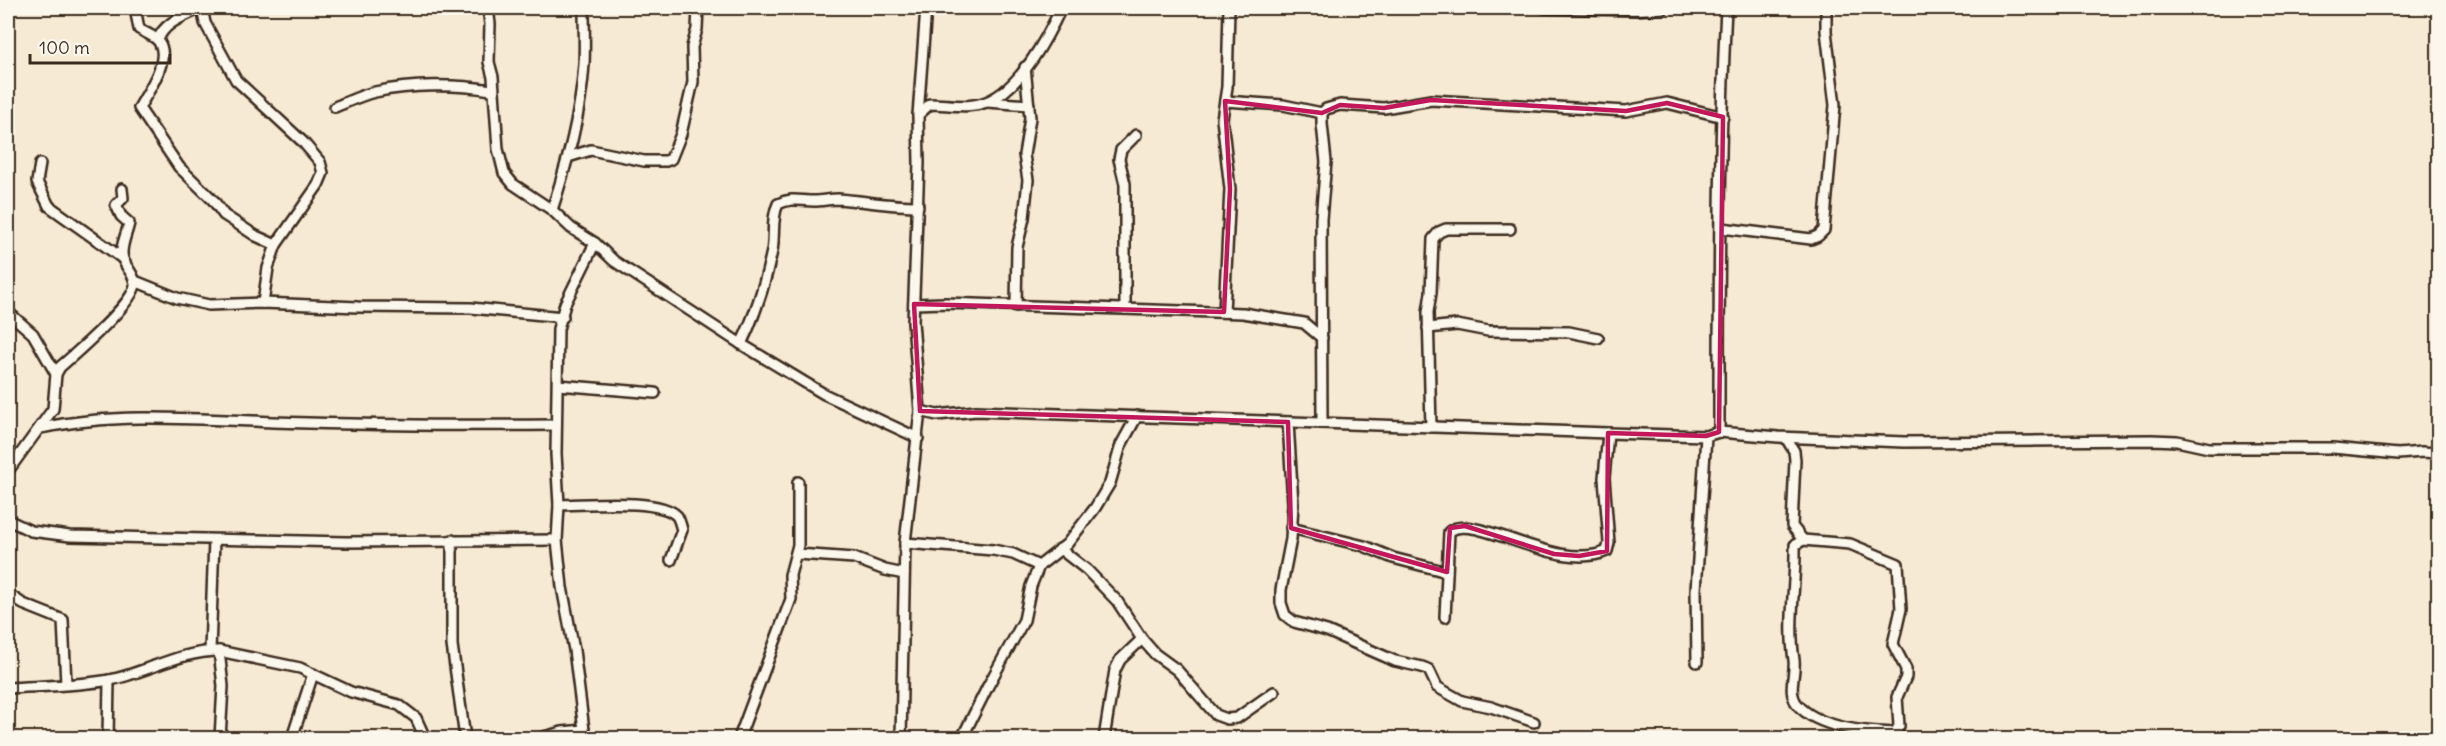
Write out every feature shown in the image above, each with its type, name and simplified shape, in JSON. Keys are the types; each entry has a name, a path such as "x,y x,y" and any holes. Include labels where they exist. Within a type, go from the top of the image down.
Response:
{"street":[{"path":"135,8 139,29 158,40 162,48 162,66 139,108 179,167 213,200 224,215 256,236 276,245"},
{"path":"158,40 161,31 172,22 202,8 205,23 236,80 303,142 320,162 322,180 276,245 268,268 263,303"},
{"path":"488,8 492,90 498,149 504,173 513,184 552,210 571,228 595,243 614,261 741,344 824,394 919,433"},
{"path":"552,210 568,157 584,65 584,8"},
{"path":"568,157 591,150 644,161 671,159 681,134 693,82 692,47 697,29 698,8"},
{"path":"901,738 905,543 920,411 913,322 918,207 918,115 926,8"},
{"path":"987,102 1013,83 1047,35 1060,8"},
{"path":"1224,312 1230,189 1222,119 1227,87 1230,8"},
{"path":"1544,8 1634,10 1664,8"},
{"path":"1719,432 1718,284 1726,8"},
{"path":"1721,228 1811,239 1824,230 1835,105 1826,31 1826,8"},
{"path":"1016,306 1017,246 1024,218 1028,180 1024,155 1029,131 1025,67"},
{"path":"334,106 372,93 399,88 472,87 492,90"},
{"path":"1322,423 1321,219 1326,162 1322,114 1326,109 1340,105 1384,108 1431,100 1626,111 1667,103 1723,117"},
{"path":"1224,101 1283,105 1322,114"},
{"path":"918,115 930,104 964,106 987,102 1029,105"},
{"path":"1125,309 1125,184 1119,159 1121,150 1136,135"},
{"path":"40,164 37,182 49,206 122,258"},
{"path":"122,189 123,198 117,205 121,216 129,223 121,250 122,258 135,281 177,298 209,305 263,303 471,308 563,316"},
{"path":"741,344 762,295 778,204 797,198 813,201 836,199 918,207"},
{"path":"1431,427 1428,328 1432,244 1435,236 1446,229 1510,229"},
{"path":"540,738 562,732 584,734 557,540 559,505 556,454 558,328 565,304 595,243"},
{"path":"8,471 53,409 56,374 60,367 100,331 133,293 135,281"},
{"path":"914,304 945,303 1244,313 1304,323 1322,338"},
{"path":"8,312 33,334 56,374"},
{"path":"1304,323 1323,312"},
{"path":"1428,328 1457,325 1488,331 1569,332 1598,338"},
{"path":"558,385 655,393"},
{"path":"920,411 938,415 976,411 1608,434 1706,436 1719,432 1786,438 1904,442 2152,440 2176,441 2209,448 2333,448 2398,454 2439,453"},
{"path":"919,433 938,415"},
{"path":"962,738 1024,620 1031,585 1039,566 1079,531 1110,483 1121,445 1137,416"},
{"path":"41,428 83,420 185,419 415,426 556,425"},
{"path":"1288,422 1293,504 1292,528 1281,590 1281,603 1285,615 1294,622 1327,631 1395,661 1429,670 1437,687 1462,701 1491,707 1534,722"},
{"path":"1444,617 1449,532 1455,528 1465,526 1554,554 1580,556 1597,555 1607,551 1609,543 1604,478 1608,434"},
{"path":"1697,662 1696,590 1706,436"},
{"path":"1786,438 1794,451 1795,460 1792,526 1803,540"},
{"path":"739,738 789,604 790,575 797,554 798,482"},
{"path":"559,505 646,505 665,509 677,517 682,530 671,560"},
{"path":"8,520 31,531 70,536 346,542 557,540"},
{"path":"1292,528 1364,546 1393,558 1447,572"},
{"path":"214,540 214,651 224,686 220,738"},
{"path":"452,540 452,645 465,738"},
{"path":"1803,540 1850,544 1898,564 1901,609 1893,644 1905,669 1906,677 1897,697 1899,726 1893,736 1826,722 1803,710 1794,698 1792,688 1794,660 1791,637 1795,545 1803,540"},
{"path":"905,543 993,549 1013,554 1039,566"},
{"path":"1060,549 1087,570 1117,600 1142,639 1155,654 1176,670 1216,715 1227,719 1237,718 1274,692"},
{"path":"797,554 854,558 885,570 904,574"},
{"path":"8,594 23,604 63,620 66,684"},
{"path":"1104,738 1115,670 1120,660 1142,639"},
{"path":"8,688 109,680 184,656 214,651 282,663 313,674 351,692 399,705 416,718 425,738"},
{"path":"292,738 313,674"},
{"path":"108,738 109,680"}],"highlighted area":[{"path":"1431,100 1626,111 1667,103 1723,117 1719,432 1706,436 1608,433 1607,551 1579,556 1554,554 1465,526 1450,528 1447,572 1291,528 1288,422 920,411 914,304 1224,312 1230,189 1225,101 1322,113 1340,105 1384,108"}]}
